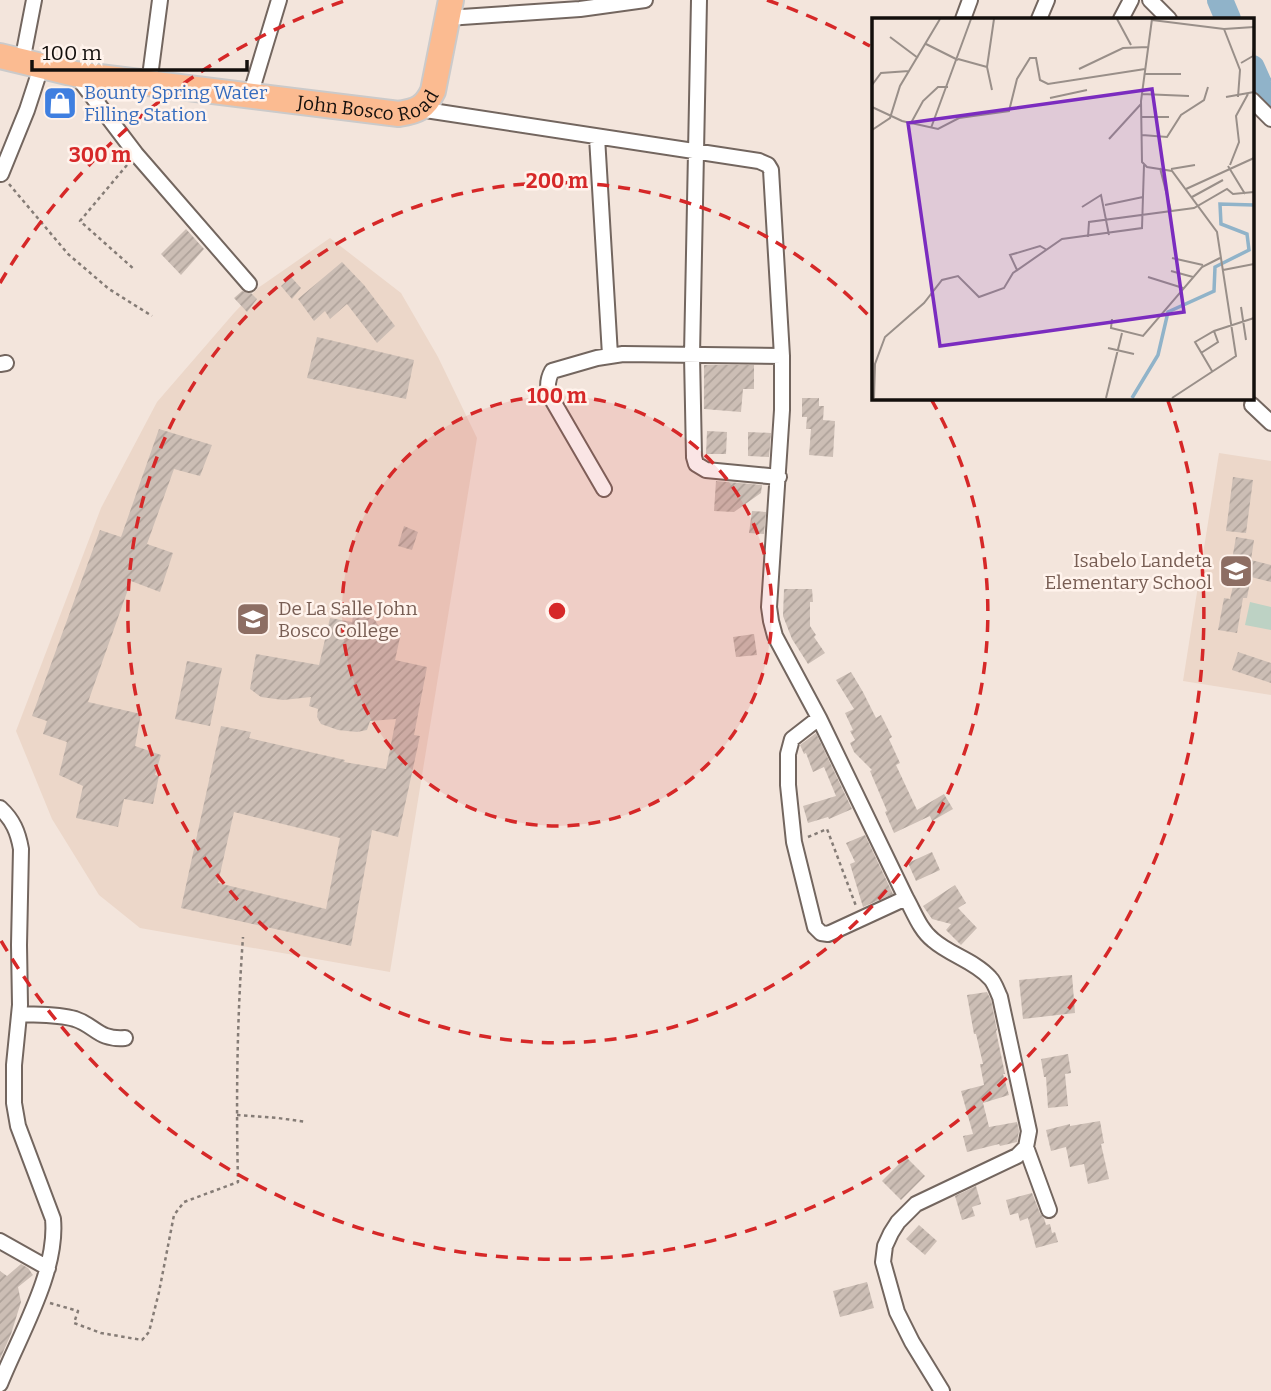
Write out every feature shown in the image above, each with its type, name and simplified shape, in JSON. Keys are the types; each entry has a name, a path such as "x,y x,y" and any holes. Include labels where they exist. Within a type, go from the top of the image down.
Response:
{"highway":[{"name":"John Bosco Road","path":"21,61 75,74 399,114 419,109 428,101 433,91 449,9"}],"street":[{"path":"1,173 27,110 21,61 34,0"},
{"path":"149,84 160,0"},
{"path":"250,96 279,0"},
{"path":"449,9 580,9 645,0"},
{"path":"699,0 692,355 694,457 696,464 706,470 779,477"},
{"path":"964,18 970,0"},
{"path":"1039,18 1046,0"},
{"path":"1122,18 1131,0"},
{"path":"1150,0 1168,18"},
{"path":"75,74 136,154 249,284"},
{"path":"1254,102 1271,120"},
{"path":"419,109 759,161 768,165 771,170 782,356 779,477 769,607 775,636 819,718 925,933 934,942 982,971 995,985 1029,1131 1026,1147 1049,1210"},
{"path":"597,137 610,355"},
{"path":"604,489 550,396 548,379 552,371 610,355 782,356"},
{"path":"1252,405 1271,423"},
{"path":"819,718 792,739 789,746 788,785 794,842 817,931 828,934 906,898"},
{"path":"0,808 12,821 21,849 20,1014 14,1065 14,1103 22,1138 53,1219 53,1243 48,1268 37,1299 1,1376"},
{"path":"20,1014 75,1019 105,1037 125,1038"},
{"path":"942,1391 897,1312 883,1262 885,1246 898,1222 916,1204 1017,1156 1026,1147"},
{"path":"0,1241 48,1268"}],"path":[{"path":"135,270 80,221 136,154"},
{"path":"1,173 68,254 109,289 152,316"},
{"path":"794,842 827,829 861,919"},
{"path":"37,1299 78,1311 74,1323 101,1333 142,1340 149,1332 174,1215 184,1202 238,1182 238,1004 243,937"},
{"path":"237,1115 306,1122"}],"shaded area":[{"name":"De La Salle John Bosco College","path":"330,238 401,293 438,357 477,438 390,972 140,928 99,895 52,819 16,731 101,508 157,402 258,288"},
{"name":"Isabelo Landeta Elementary School","path":"1219,453 1271,461 1271,695 1183,681"}],"green space":[{"path":"1250,602 1271,607 1271,630 1245,625"}],"building":[{"path":"186,229 204,249 181,275 161,254"},
{"path":"342,262 364,285 395,326 377,343 347,304 330,319 325,311 314,321 298,299"},
{"path":"291,277 301,288 292,299 281,286"},
{"path":"242,291 251,293 257,299 247,312 234,298"},
{"path":"317,337 414,360 406,399 307,378"},
{"path":"704,365 754,365 754,389 743,389 741,412 704,409"},
{"path":"802,398 819,398 819,406 824,406 823,420 835,421 833,457 809,455 811,429 806,429 807,417 802,417"},
{"path":"159,429 212,445 200,476 174,469 147,544 173,553 160,592 131,581 88,702 141,714 135,746 161,755 155,775 159,776 153,804 124,799 118,827 76,818 83,786 59,775 67,742 43,734 47,721 32,716 100,530 121,537"},
{"path":"707,431 727,432 726,454 706,454"},
{"path":"748,432 771,433 769,457 748,456"},
{"path":"1233,477 1253,480 1246,533 1226,531"},
{"path":"716,481 762,485 761,493 734,512 714,511"},
{"path":"752,511 766,512 764,534 749,533"},
{"path":"404,526 418,532 412,550 398,546"},
{"path":"1236,537 1254,540 1251,560 1271,565 1271,582 1251,577 1247,598 1243,598 1237,633 1218,630 1224,598 1230,599 1235,577 1229,577"},
{"path":"784,589 812,589 810,626 825,653 808,664 792,639 783,616"},
{"path":"353,617 374,619 381,629 401,633 395,660 427,667 414,735 420,736 398,837 372,830 351,946 181,908 221,726 251,732 249,738 345,760 344,762 386,769 396,719 370,721 367,730 357,732 338,730 321,724 317,717 318,709 309,706 311,697 283,700 261,697 250,689 256,654 319,665 330,618 352,622","holes":["234,812 340,838 326,909 218,883"]},
{"path":"754,634 757,655 736,657 733,637"},
{"path":"1238,652 1271,663 1271,683 1232,670"},
{"path":"187,661 222,668 210,726 175,719"},
{"path":"851,672 876,718 881,715 892,737 889,739 900,763 896,765 917,810 944,794 953,809 932,821 930,816 894,833 870,771 872,770 854,752 850,743 855,740 845,713 854,709 836,680"},
{"path":"816,733 852,809 829,819 828,817 808,823 803,806 836,796 824,767 813,772 800,745"},
{"path":"865,835 893,894 863,907 850,864 855,862 846,843"},
{"path":"932,852 940,870 916,881 908,863"},
{"path":"955,885 966,903 958,908 977,928 961,945 946,930 951,924 932,919 923,906"},
{"path":"1072,975 1075,1013 1023,1019 1019,980"},
{"path":"987,992 991,1000 1009,1095 983,1103 989,1127 1017,1122 1019,1131 1017,1142 967,1152 963,1136 973,1134 961,1091 984,1085 980,1064 983,1064 967,995"},
{"path":"1068,1054 1071,1073 1065,1074 1068,1106 1048,1108 1046,1077 1041,1059"},
{"path":"1100,1121 1104,1143 1101,1144 1109,1179 1088,1184 1084,1164 1070,1167 1066,1147 1051,1151 1046,1130"},
{"path":"906,1157 925,1176 901,1200 882,1181"},
{"path":"976,1186 981,1204 972,1207 975,1216 962,1220 955,1196"},
{"path":"1032,1193 1046,1225 1050,1224 1058,1242 1036,1248 1028,1218 1020,1221 1018,1213 1010,1215 1006,1200"},
{"path":"919,1225 937,1241 925,1255 906,1239"},
{"path":"21,1264 33,1275 18,1287 21,1302 0,1359 0,1271 7,1276"},
{"path":"867,1282 874,1308 840,1317 833,1291"}],"waterway":[{"path":"1220,0 1228,18"},
{"path":"1254,72 1260,86 1271,94"}],"place":[{"name":"Bounty Spring Water Filling Station","path":"60,103"},
{"name":"Isabelo Landeta Elementary School","path":"1236,571"},
{"name":"De La Salle John Bosco College","path":"253,619"}]}
